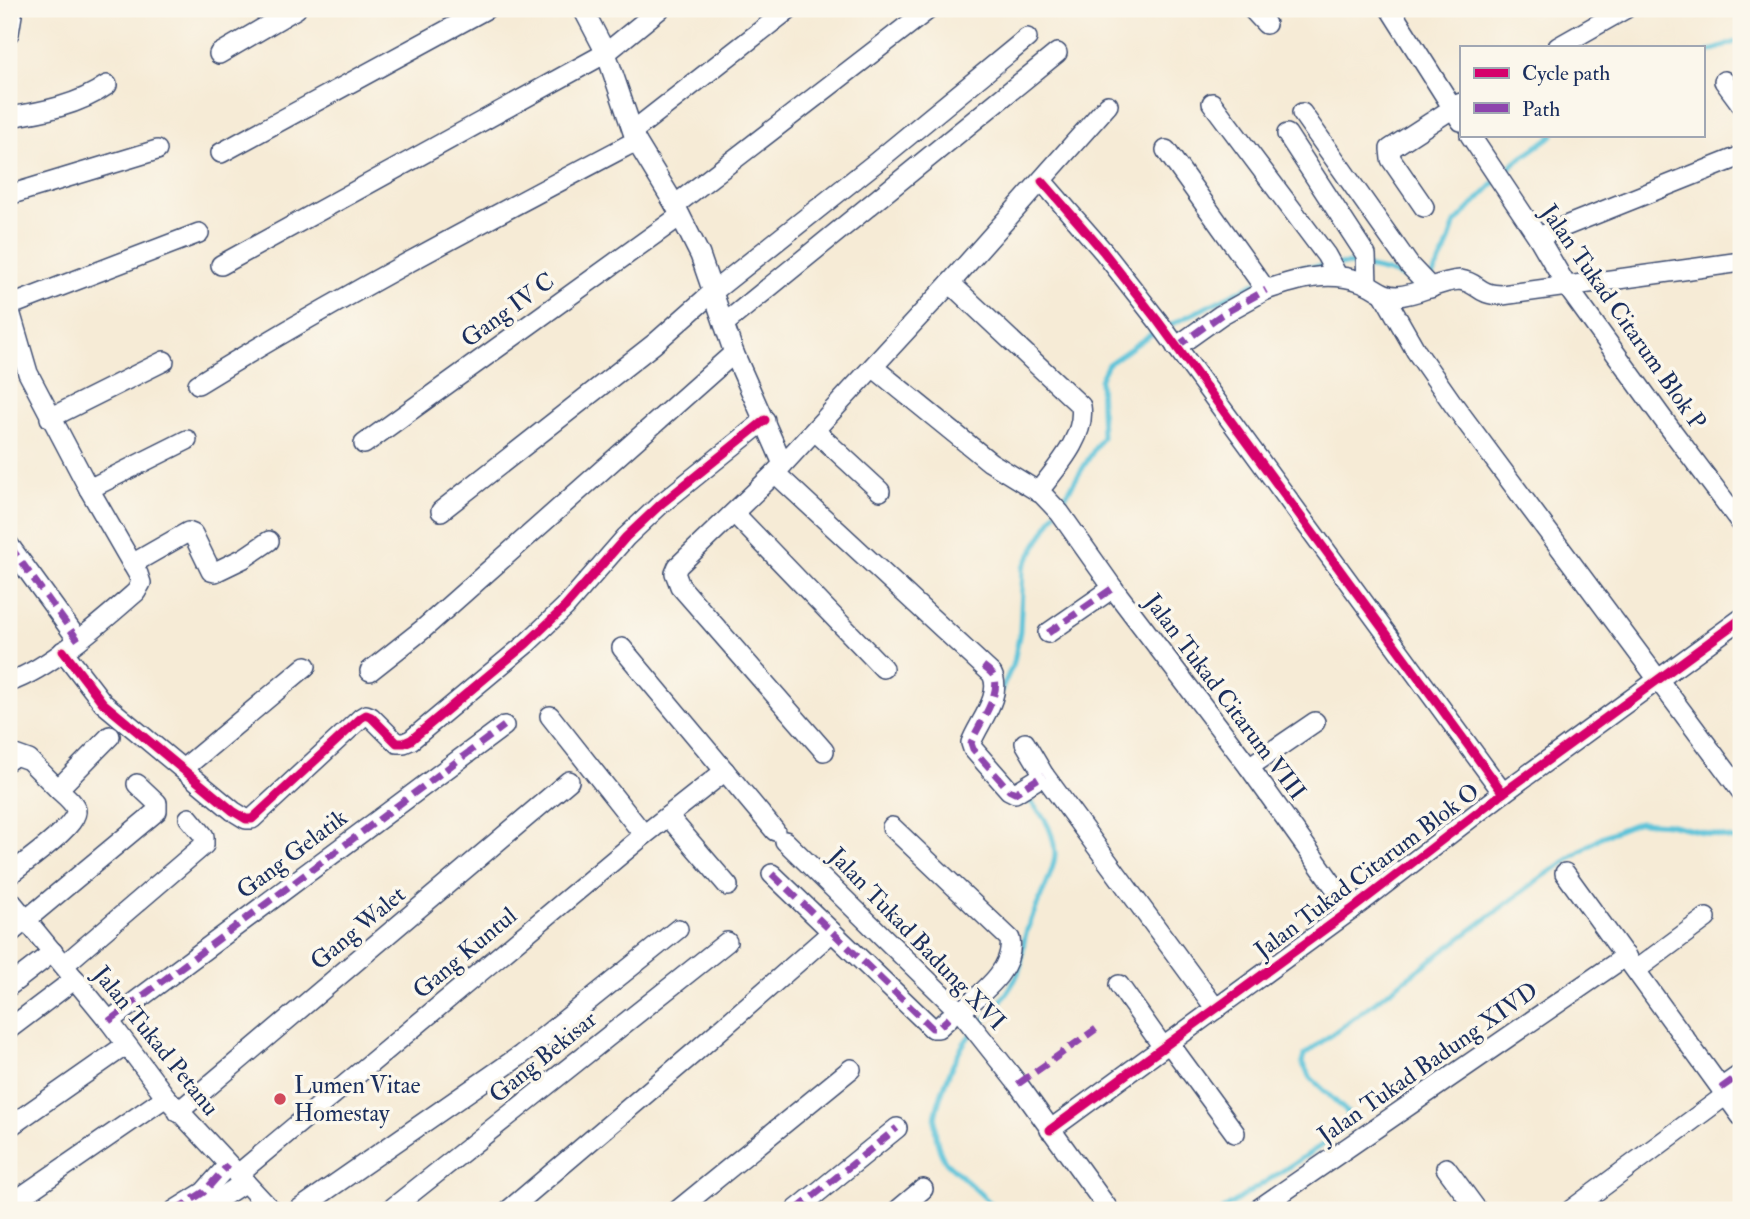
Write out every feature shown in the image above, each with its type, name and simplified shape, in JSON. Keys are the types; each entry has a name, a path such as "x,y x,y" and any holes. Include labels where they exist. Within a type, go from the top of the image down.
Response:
{"street":[{"path":"219,54 296,9"},
{"path":"220,153 486,9"},
{"path":"583,9 606,53 634,136 678,211 700,255 734,353 765,420 779,468 992,674 995,684 992,702 971,743 973,749 1009,790 1015,793 1038,778"},
{"path":"221,264 606,53 660,9"},
{"path":"198,384 297,323 634,136 789,9"},
{"name":"Gang IV C","path":"364,444 678,211 929,9"},
{"path":"1252,9 1266,24"},
{"path":"1390,9 1458,111 1390,149 1391,159 1424,207"},
{"path":"1560,46 1625,9"},
{"path":"441,511 654,344 714,291 874,164 1027,37"},
{"path":"724,324 1057,52"},
{"path":"1724,81 1741,104"},
{"path":"9,117 32,114 78,101 107,85"},
{"path":"1212,103 1326,255 1336,274"},
{"path":"824,751 675,578 674,573 814,431 1108,105"},
{"path":"1302,113 1425,283"},
{"path":"1287,134 1366,256 1368,282"},
{"name":"Jalan Tukad Citarum Blok P","path":"1471,136 1538,237 1566,285 1741,523"},
{"path":"9,195 157,150"},
{"path":"1166,150 1265,288"},
{"path":"1538,237 1741,156"},
{"path":"1042,181 1103,251 1157,320 1503,793"},
{"path":"9,682 70,646 140,587 138,574 50,418 28,373 9,307 199,233"},
{"path":"1384,295 1411,294 1425,283 1460,279 1468,281 1482,292 1502,295 1735,264 1741,282"},
{"path":"1173,344 1265,288 1308,277 1336,274 1368,282 1384,295 1416,351 1453,404 1741,791"},
{"path":"950,283 1081,405 1083,416 1079,430 1040,493"},
{"path":"370,671 422,629 734,353"},
{"path":"50,418 164,361"},
{"name":"Jalan Tukad Citarum VIII","path":"873,367 990,462 1040,493 1060,513 1113,588 1249,767 1351,910"},
{"path":"9,545 103,703 246,819 252,818 366,715 397,743 411,740 526,644 565,607 626,537 662,504 765,420"},
{"path":"814,431 880,491"},
{"path":"89,489 187,440"},
{"path":"734,513 883,668"},
{"path":"132,564 188,532 192,534 211,571 215,572 244,558 269,541"},
{"path":"1048,634 1113,588"},
{"name":"Jalan Tukad Citarum Blok O","path":"1050,1129 1351,910 1503,793 1741,619"},
{"name":"Jalan Tukad Badung XVI","path":"622,648 780,836 985,1043 1109,1210"},
{"path":"183,769 306,666"},
{"path":"550,716 644,835"},
{"path":"1249,767 1315,722"},
{"name":"Gang Gelatik","path":"109,1021 504,726"},
{"path":"58,789 110,736"},
{"path":"1025,743 1038,778 1216,1009"},
{"path":"9,760 15,755 29,760 72,803 76,811 75,818 65,829 9,875"},
{"name":"Gang Kuntul","path":"236,1174 644,835 725,771"},
{"name":"Gang Walet","path":"9,1205 172,1105 569,781"},
{"path":"9,934 157,811 157,803 137,784"},
{"path":"668,816 728,886"},
{"path":"9,1029 64,965 204,845 204,836 189,818"},
{"path":"772,874 932,1028 939,1028 957,1016 995,981 1008,958 1010,939 892,827"},
{"path":"1565,873 1741,1114"},
{"name":"Jalan Tukad Petanu","path":"9,898 109,1021 172,1105 271,1210"},
{"name":"Jalan Tukad Badung XIVD","path":"1257,1210 1631,963 1706,918"},
{"path":"298,1210 521,1055 678,929"},
{"path":"509,1210 832,932"},
{"name":"Gang Bekisar","path":"390,1210 727,942"},
{"path":"9,986 64,965"},
{"path":"1119,985 1236,1133"},
{"path":"9,1127 126,1045"},
{"path":"678,1210 851,1069"},
{"path":"1571,1210 1741,1074"},
{"path":"796,1210 897,1128"},
{"path":"1446,1168 1477,1210"},
{"path":"175,1210 236,1174"},
{"path":"202,1210 236,1174"},
{"path":"898,1210 923,1189"}],"waterway":[{"path":"1704,54 1741,40"},
{"path":"1426,278 1432,276 1445,252 1455,223 1513,164 1552,136"},
{"path":"1335,265 1354,264 1417,282"},
{"path":"1263,279 1302,267 1325,266"},
{"path":"1060,505 1102,437 1100,380 1108,364 1150,335 1255,283"},
{"path":"1001,691 1014,662 1020,631 1023,568 1055,513"},
{"path":"979,1026 994,1010 1018,974 1026,933 1054,860 1054,843 1049,827 1022,794"},
{"path":"1222,1210 1339,1134 1351,1123 1347,1112 1311,1078 1302,1063 1304,1055 1538,880 1601,837 1639,822 1668,824 1741,841"},
{"path":"972,1033 955,1060 942,1093 935,1119 936,1138 945,1161 998,1210"}],"marked path":[{"path":"1176,347 1221,315 1266,290"},
{"path":"9,545 78,640"},
{"path":"1048,633 1113,588"},
{"path":"983,666 993,675 996,686 991,703 971,743 973,749 1009,790 1015,793 1044,775"},
{"path":"109,1021 504,726"},
{"path":"772,874 932,1028 938,1028 949,1018"},
{"path":"1018,1084 1096,1029"},
{"path":"1721,1088 1741,1074"},
{"path":"796,1210 897,1128"},
{"path":"175,1210 204,1192 228,1165"}],"cycle path":[{"path":"1042,181 1103,251 1157,320 1503,793"},
{"path":"63,651 103,703 233,811 246,819 252,819 366,715 397,743 411,740 526,644 565,607 626,537 661,504 765,420"},
{"path":"1050,1130 1741,619"}],"place":[{"name":"Lumen Vitae Homestay","path":"280,1099"}]}
